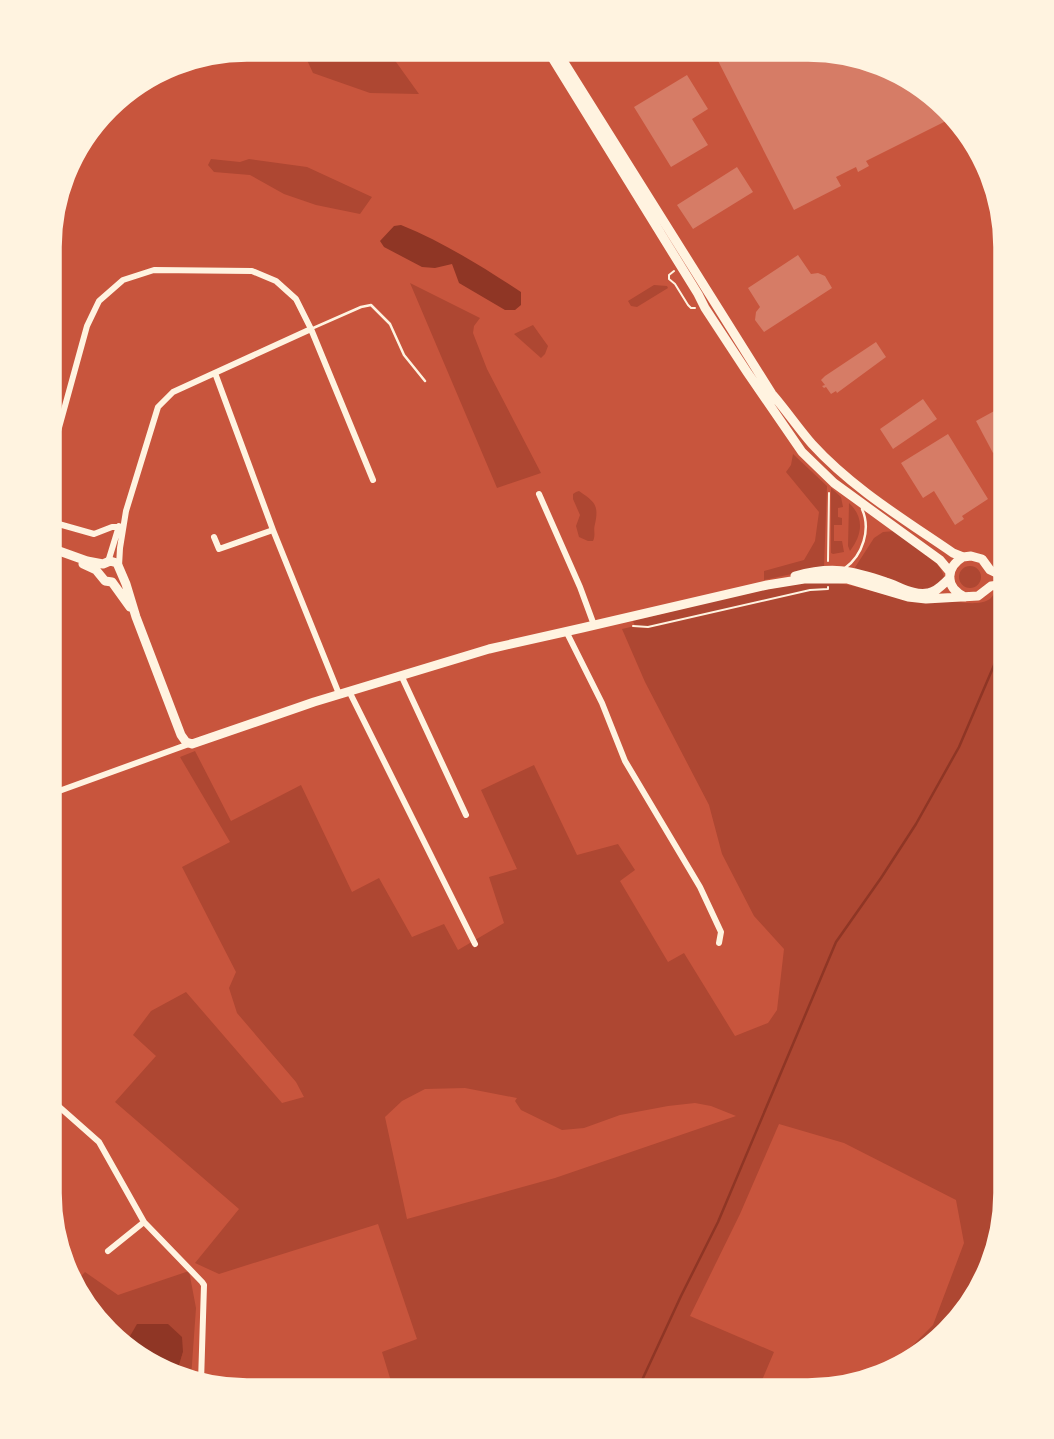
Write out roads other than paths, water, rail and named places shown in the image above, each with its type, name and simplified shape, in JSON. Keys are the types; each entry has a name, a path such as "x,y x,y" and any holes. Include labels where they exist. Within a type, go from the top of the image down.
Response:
{"main road":[{"path":"553,60 705,308 802,452 834,483 940,560 950,575 954,590 965,597"},
{"path":"563,60 772,394 813,445 843,474 953,553 963,557 976,556 995,572"},
{"path":"60,552 104,566"},
{"path":"60,555 78,562 104,566 114,562 120,570 181,735 189,744 339,694 489,649 767,585 804,579 835,578 860,582 918,599 978,596 995,585"},
{"path":"767,585 814,571 842,570 923,594 937,590 950,575 953,565 963,557"},
{"path":"104,566 103,579 112,582 136,617"},
{"path":"112,582 118,579 120,570"},
{"path":"988,588 991,582 990,570"}],"street":[{"path":"60,424 87,326 99,301 123,280 154,270 252,271 276,281 296,299 373,480"},
{"path":"104,566 126,511 159,407 173,392 311,329"},
{"path":"215,373 273,530 339,694"},
{"path":"539,494 594,625"},
{"path":"120,570 120,548 126,511"},
{"path":"60,525 94,534 119,527"},
{"path":"214,537 219,549 273,530"},
{"path":"566,631 602,703 625,761 700,887 721,932 719,943"},
{"path":"401,675 466,815"},
{"path":"349,691 475,944"},
{"path":"60,791 189,744"},
{"path":"60,1108 99,1142 144,1222 204,1284 201,1374"},
{"path":"108,1251 144,1222"}],"lane":[{"path":"311,329 370,305 390,324 404,355 425,381"},
{"path":"842,570 851,564 865,537 866,519 859,502"}],"waterway":[{"path":"642,1380 718,1222 836,942 916,824 959,747 995,664"}]}
